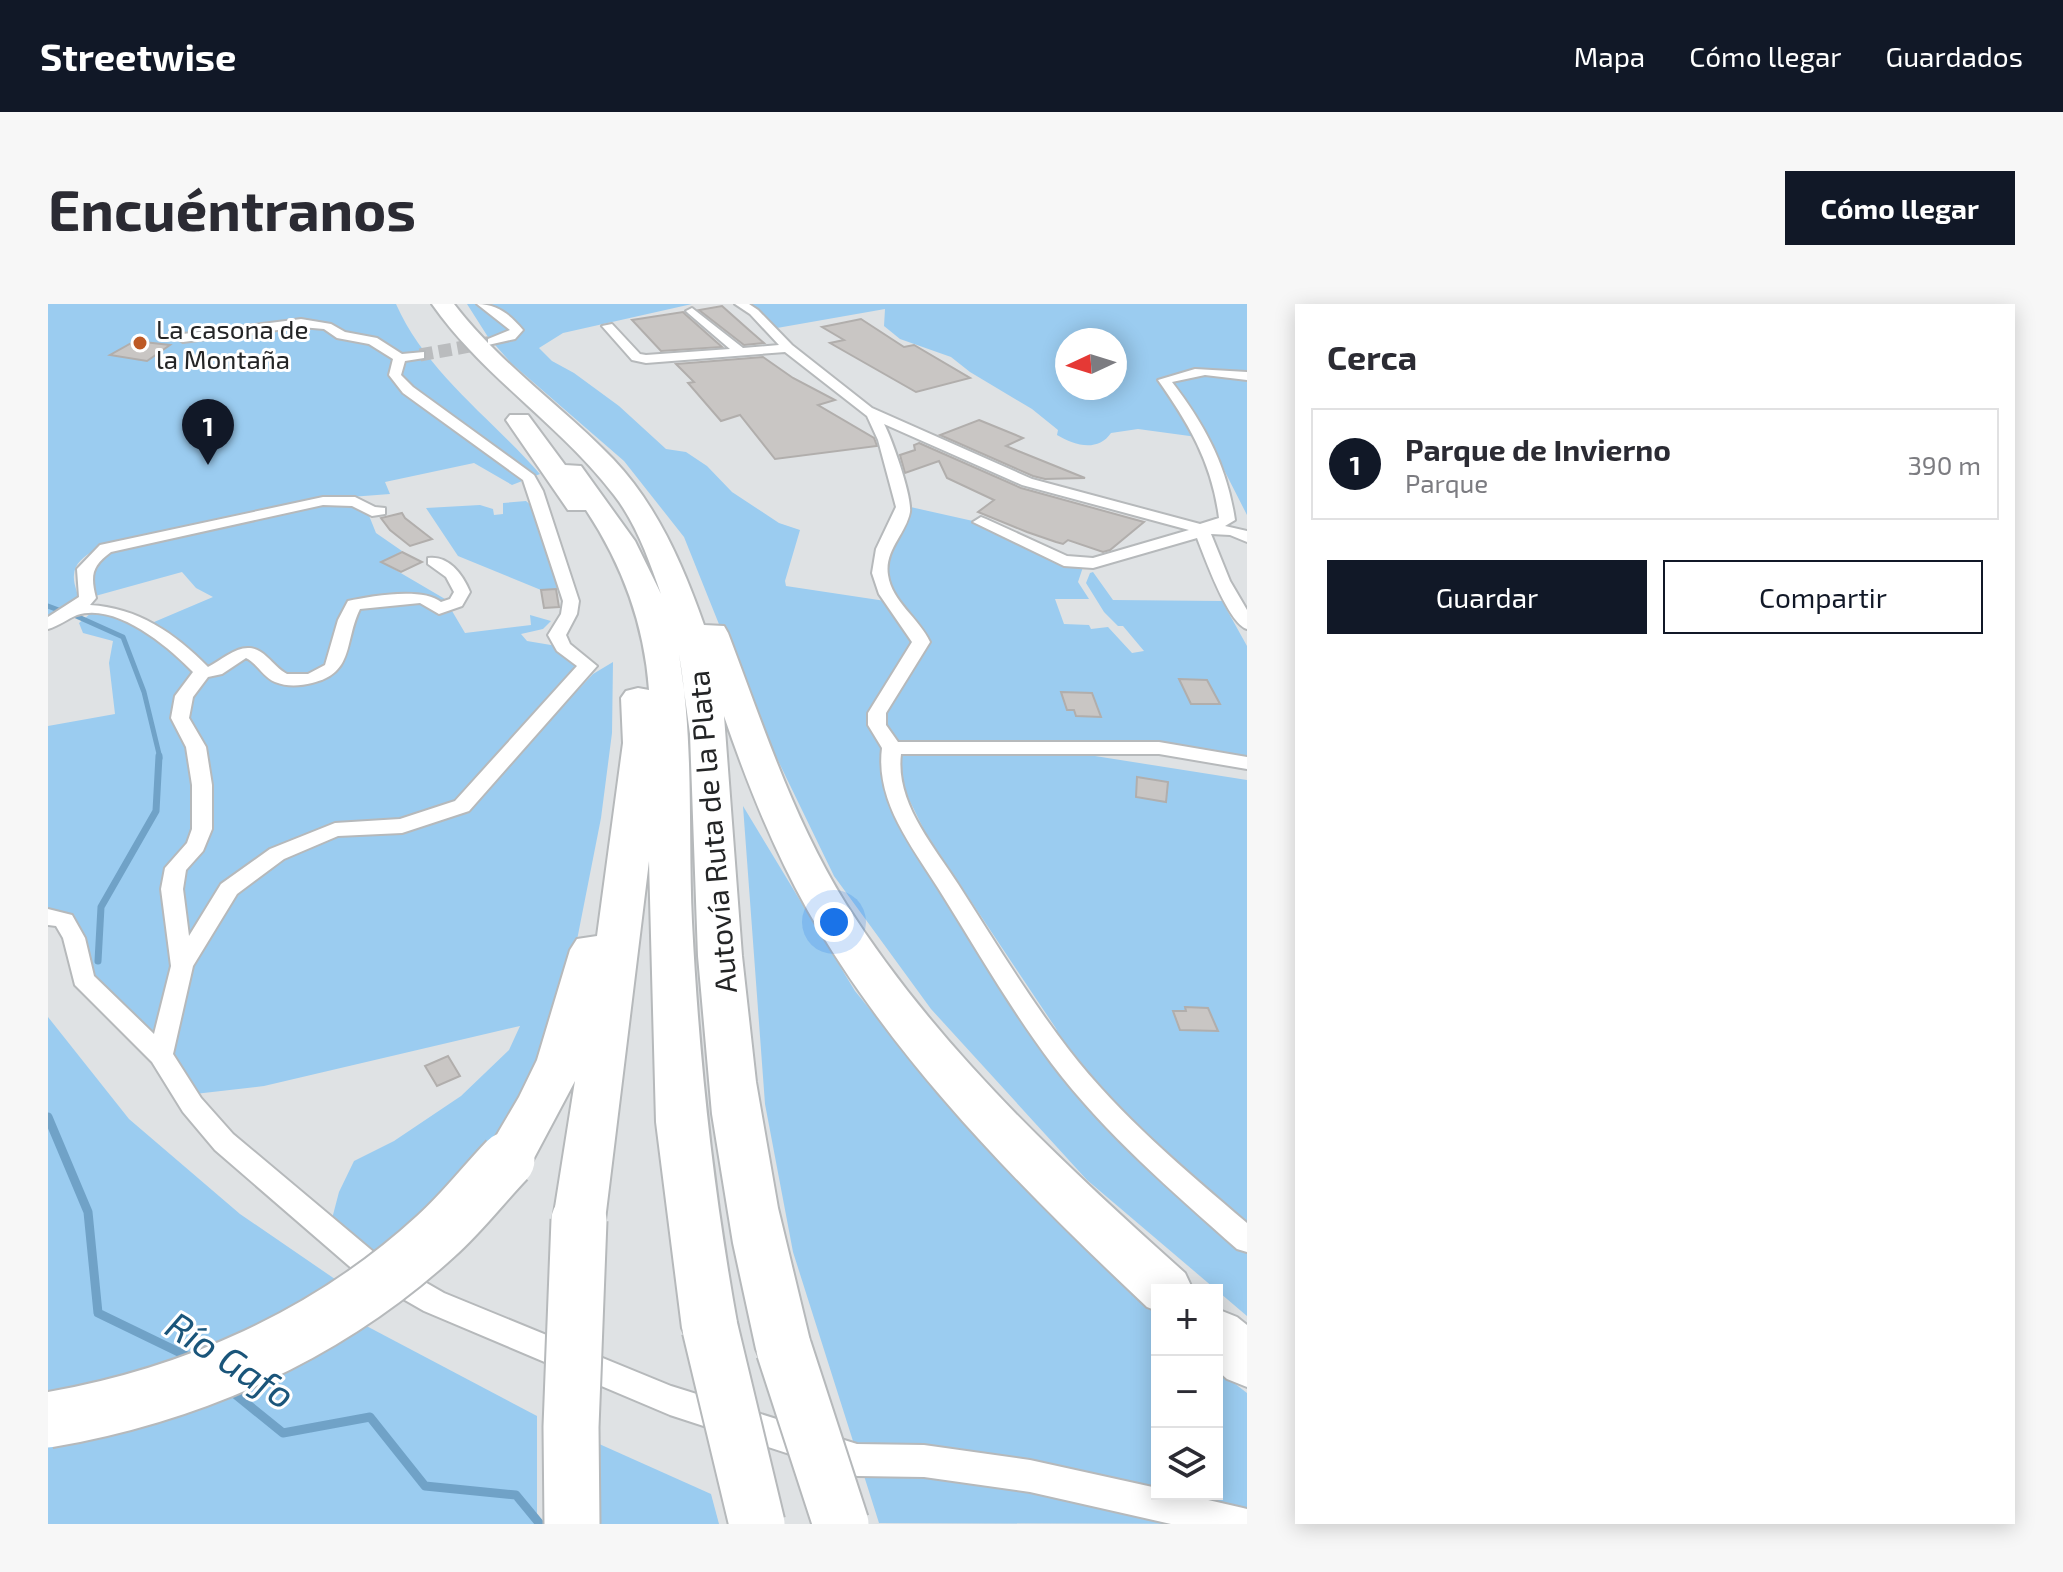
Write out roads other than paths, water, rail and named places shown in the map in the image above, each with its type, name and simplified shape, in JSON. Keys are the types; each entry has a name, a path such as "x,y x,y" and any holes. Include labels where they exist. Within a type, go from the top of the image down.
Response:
{"highway":[{"name":"Autovía Ruta de la Plata","path":"416,304 435,335 562,461 598,504 624,547 654,618 669,746 676,1056 687,1182 710,1328 757,1524"},
{"name":"Autovía Ruta de la Plata","path":"443,304 461,333 579,442 618,483 646,524 687,618 706,713 720,951 733,1091 752,1207 784,1349 841,1524"},
{"path":"519,420 580,507 604,552 627,618 637,669 641,743 632,840 579,1220 571,1427 572,1524"},
{"path":"646,524 681,566 701,602 759,763 795,849 849,941 924,1041 1028,1161 1160,1284"},
{"path":"48,1420 141,1401 225,1373 276,1349 330,1317 440,1233 507,1160 543,1103 565,1052 583,990 613,843 637,669"},
{"path":"1223,1340 1247,1360"}],"street":[{"path":"483,304 499,313 517,330 511,336 492,342"},
{"path":"741,304 754,312 788,348 834,388 873,414 1027,482 1201,529 1233,531 1247,537"},
{"path":"692,311 741,352"},
{"path":"183,338 301,323 327,326 341,335 373,341 400,358 420,355"},
{"path":"608,326 636,357 646,359 788,348"},
{"path":"720,355 732,367"},
{"path":"161,1055 182,966 229,889 277,854 335,830 402,826 462,806 555,699 588,666 563,647 557,635 569,614 571,601 536,491 529,478 408,390 395,375 400,358"},
{"path":"981,522 1064,561 1093,563 1189,537 1201,529 1227,520 1225,497 1207,440 1164,380 1187,372 1225,371 1247,376"},
{"path":"873,414 885,440 903,507 901,518 880,557 883,590 921,642 877,713 877,725 892,748 889,771 901,811 1019,999 1062,1059 1145,1151 1247,1240"},
{"path":"48,624 76,609 88,598 82,576 85,566 106,548 323,501 351,500 364,503 372,512 380,511"},
{"path":"1201,529 1222,581 1247,624"},
{"path":"76,609 96,609 158,629 203,672 213,672 225,666 233,656 248,653 257,656 276,676 304,679 328,672 339,653 344,623 354,605 420,598 427,599 439,609 456,602 462,592 459,582 452,572 434,561"},
{"path":"182,966 172,889 176,868 196,846 202,829 202,785 196,747 180,718 184,696 203,672"},
{"path":"892,748 1159,748 1247,763"},
{"path":"48,917 64,920 74,938 83,979 161,1055 192,1105 224,1142 366,1263 434,1302 670,1400 857,1460 924,1461 1030,1476 1243,1524"}],"waterway":[{"name":"Río Gafo","path":"48,606 64,612"},
{"name":"Río Gafo","path":"74,615 123,637 144,692 160,758"},
{"name":"Río Gafo","path":"98,961 101,907 156,811 159,756"},
{"name":"Río Gafo","path":"48,1117 88,1212 98,1313 193,1359"},
{"name":"Río Gafo","path":"230,1390 283,1433 370,1417 425,1486 516,1495 540,1524"}],"tunnel":[{"path":"420,355 492,342"}],"place":[{"name":"La casona de la Montaña","path":"140,343"},
{"name":"Parque de Invierno","path":"208,465"}]}
